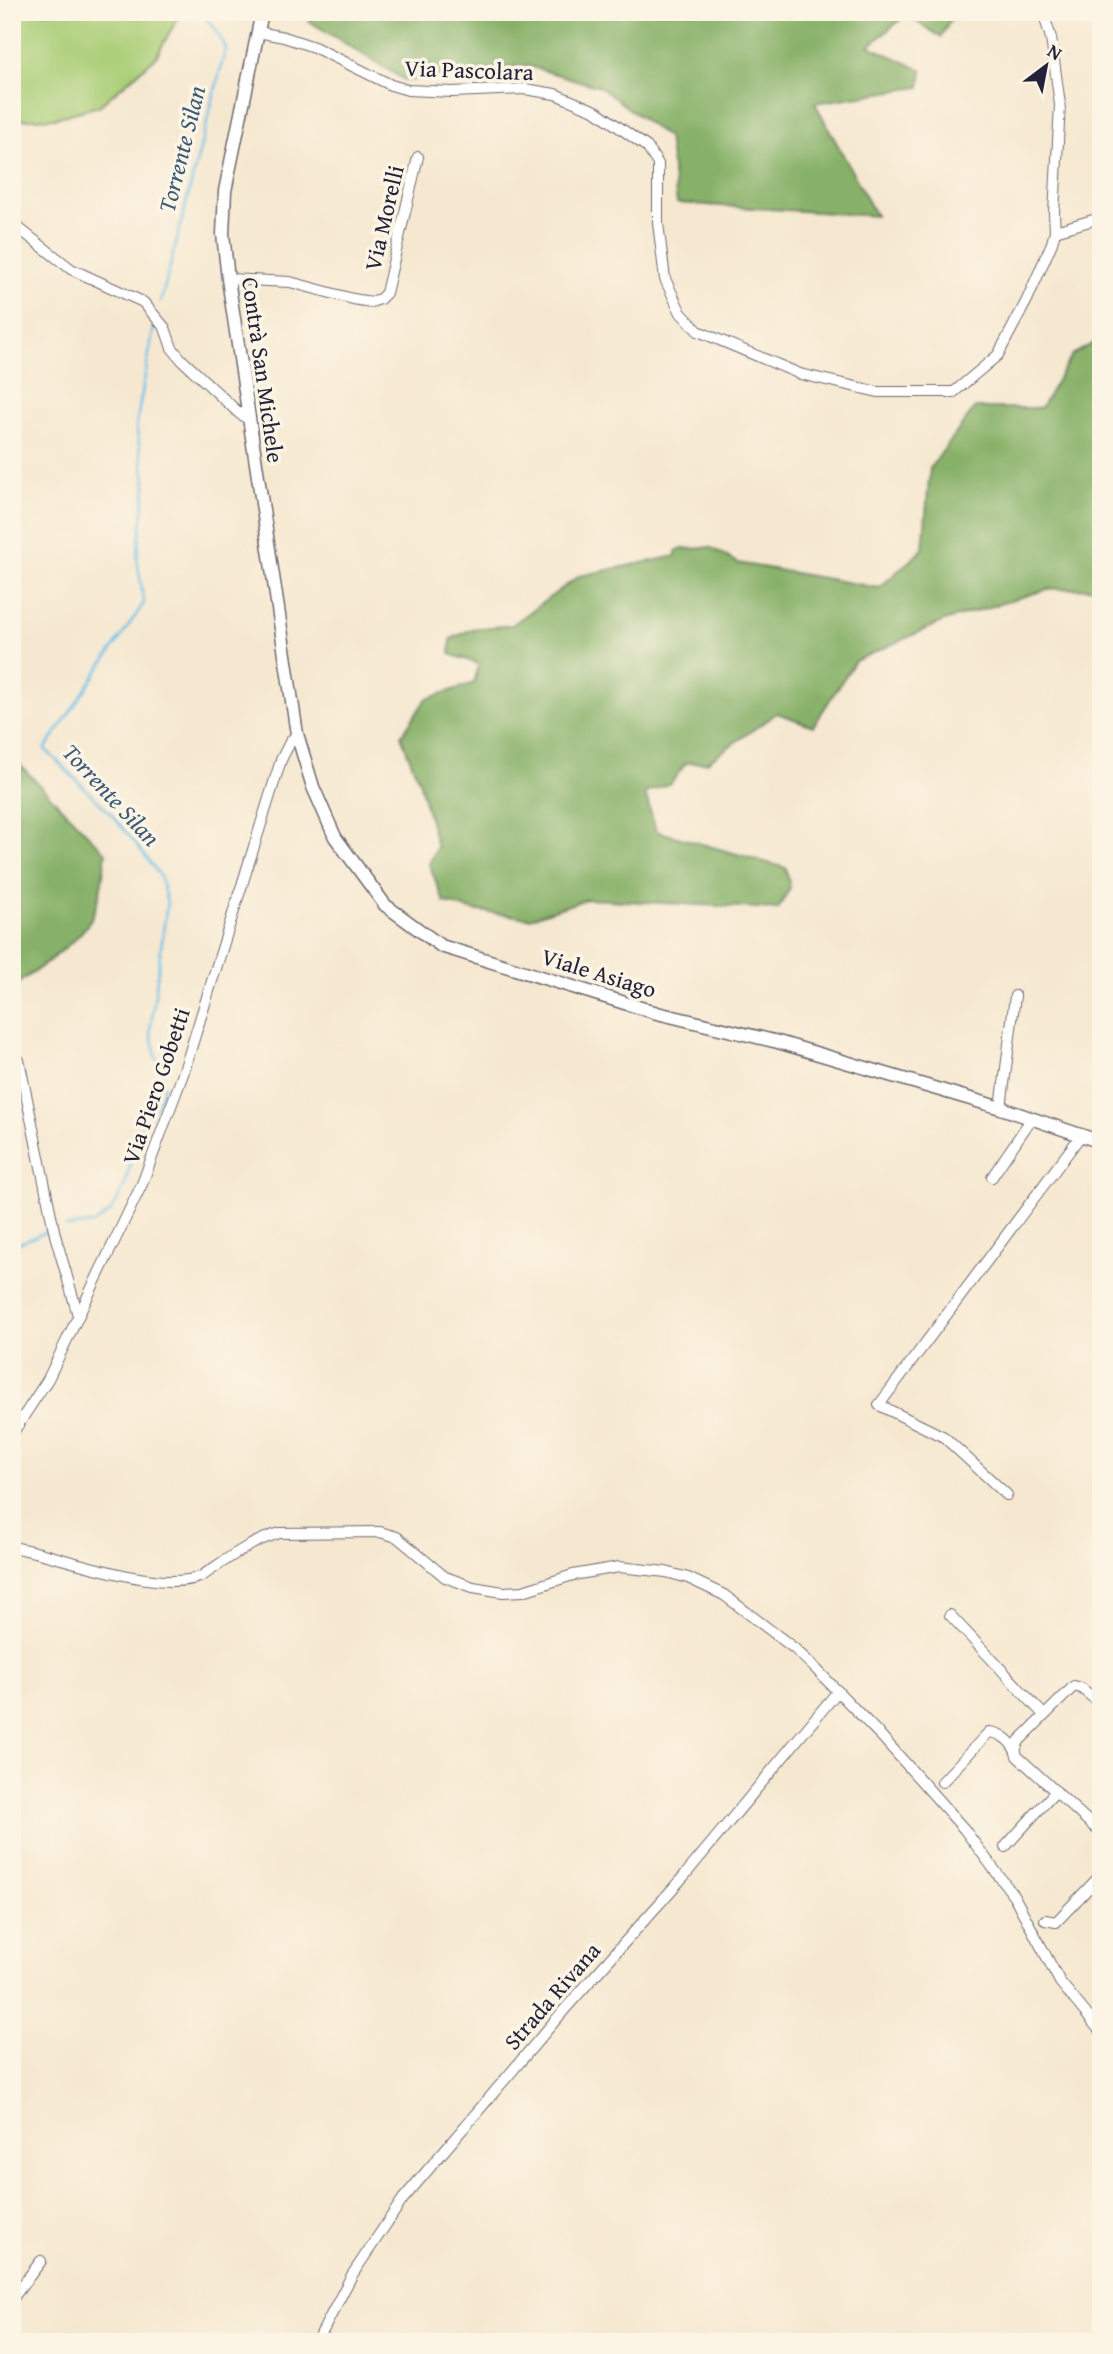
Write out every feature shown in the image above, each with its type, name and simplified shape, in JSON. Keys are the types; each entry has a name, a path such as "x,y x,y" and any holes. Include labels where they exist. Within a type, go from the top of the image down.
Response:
{"main road":[{"name":"Contrà San Michele","path":"262,12 225,191 223,234 248,419 297,734"},
{"name":"Viale Asiago","path":"297,734 313,787 335,837 385,905 441,946 657,1013 778,1042 1001,1108 1101,1142"}],"street":[{"path":"1043,12 1051,37 1060,105 1055,231 1101,220"},
{"name":"Via Pascolara","path":"258,32 314,47 391,86 408,90 452,92 525,89 555,94 596,111 647,147 658,164 658,223 665,279 681,313 698,331 800,374 878,392 954,392 998,355 1027,300 1055,231"},
{"name":"Via Morelli","path":"228,279 290,282 353,299 371,302 380,299 386,293 418,157"},
{"path":"12,223 71,269 143,302 165,328 172,348 248,419"},
{"name":"Via Piero Gobetti","path":"12,1434 48,1379 142,1184 183,1074 281,760 289,742 297,734"},
{"path":"1001,1108 1015,996"},
{"path":"19,1060 55,1235 78,1315"},
{"path":"992,1177 1032,1118"},
{"path":"1007,1495 944,1437 879,1405 1082,1134"},
{"path":"12,1546 120,1574 180,1581 202,1576 251,1544 281,1532 380,1532 397,1537 445,1577 473,1587 503,1592 523,1591 601,1569 635,1568 666,1572 707,1585 795,1649 838,1690 964,1829 1014,1896 1060,1982 1101,2032"},
{"path":"950,1615 1044,1715"},
{"path":"1101,1704 1081,1688 1074,1686 1019,1741 1016,1748 1017,1756 1101,1833"},
{"name":"Strada Rivana","path":"317,2342 352,2275 403,2199 565,2009 693,1866 838,1690"},
{"path":"942,1782 989,1732 999,1732 1016,1748"},
{"path":"1005,1847 1056,1791"},
{"path":"1045,1920 1056,1922 1101,1875"},
{"path":"12,2299 41,2261"}],"green space":[{"path":"12,12 181,12 156,57 99,106 55,118 12,120"},
{"path":"310,12 955,12 941,37 906,15 869,46 922,70 920,87 815,103 876,216 677,203 668,138 600,87 525,65 406,81 309,21"},
{"path":"1101,339 1101,588 1048,589 944,621 855,661 813,726 777,713 707,762 686,763 671,783 645,793 656,831 786,868 790,888 778,909 587,899 530,918 471,910 444,902 429,864 437,847 420,784 401,736 426,699 474,683 479,664 450,654 451,639 472,629 512,625 579,576 676,556 676,551 682,548 710,547 738,563 879,588 923,549 930,468 975,408 1041,408 1072,355"},
{"path":"12,757 106,853 97,902 86,926 56,955 12,987"}],"waterway":[{"name":"Torrente Silan","path":"161,301 226,48 214,27 201,12"},
{"name":"Torrente Silan","path":"66,1227 93,1224 112,1211 125,1185 139,1131 158,1103 164,1087 150,1032 167,903 160,876 110,813 45,749 144,603 137,559 146,486 136,426 154,326"},
{"name":"Torrente Silan","path":"12,1246 46,1232"}]}
